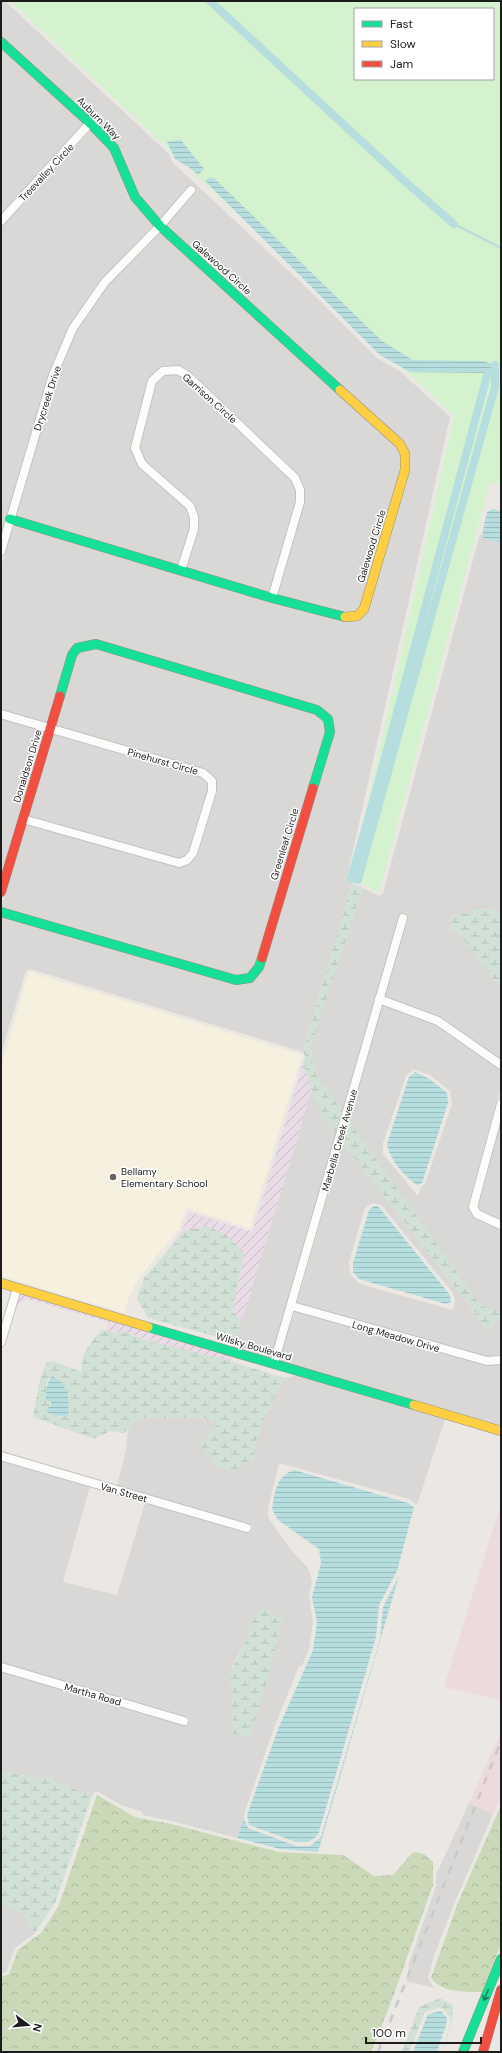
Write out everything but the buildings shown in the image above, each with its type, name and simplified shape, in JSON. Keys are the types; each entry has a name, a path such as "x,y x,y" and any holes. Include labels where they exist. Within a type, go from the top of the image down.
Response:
{"main road":[{"name":"Auburn Way","path":"1,42 114,148 135,197 160,226"},
{"name":"Galewood Circle","path":"10,519 272,598 346,617 357,616 364,609 405,470 405,454 400,444 160,226"},
{"name":"Greenleaf Circle","path":"1,912 236,980 250,978 259,967 330,732 328,719 317,710 96,644 77,648"},
{"name":"Donaldson Drive","path":"1,892 72,655 77,648"},
{"name":"Wilsky Boulevard","path":"1,1283 501,1430"},
{"path":"463,2052 501,1959"},
{"path":"483,2052 501,1990"}],"street":[{"name":"Treevalley Circle","path":"1,221 90,124"},
{"name":"Drycreek Drive","path":"1,551 53,375 73,328 106,282 160,226 191,190"},
{"name":"Garrison Circle","path":"181,570 194,529 194,517 190,506 142,464 134,448 152,381 163,371 178,370 188,376 295,478 300,490 300,502 272,598"},
{"path":"1,714 50,728"},
{"name":"Pinehurst Circle","path":"23,819 179,863 188,860 193,853 212,791 212,781 203,773 50,728"},
{"name":"Marbella Creek Avenue","path":"274,1363 292,1306 403,918"},
{"path":"379,999 438,1020 501,1065"},
{"path":"501,1104 473,1206 477,1214 501,1225"},
{"path":"1,1342 17,1288"},
{"name":"Long Meadow Drive","path":"292,1306 487,1361 501,1360"},
{"name":"Van Street","path":"1,1456 248,1528"},
{"name":"Martha Road","path":"1,1667 184,1721"}],"shaded area":[{"path":"1,1 5,1 169,154 172,162 309,290 377,358 400,371 450,417 347,877 348,881 352,883 303,1052 30,969 26,971 1,1054 1,916 250,982 332,718 76,643 72,645 47,723 1,710 1,567 14,524 358,620 410,455 166,226 197,190 189,185 160,219 139,196 93,121 1,36"},
{"path":"1,47 84,124 1,214"},
{"path":"91,130 110,150 154,225 102,279 70,326 49,373 1,534 1,227"},
{"path":"161,232 397,447 401,455 401,469 360,607 355,613 346,613 278,595 304,503 304,490 299,477 191,373 180,367 163,367 149,378 130,447 138,466 186,508 190,518 190,528 178,565 16,517 57,376 77,330 109,284"},
{"path":"177,374 186,379 291,480 295,490 296,501 269,593 187,568 198,530 199,516 194,505 146,462 139,448 156,383 165,375"},
{"path":"480,534 483,538 501,543 501,911 474,908 473,914 453,914 450,930 458,932 501,989 501,1060 440,1018 384,997 409,916 401,913 342,1111 315,1073 310,1045 363,888 379,896 383,893"},
{"path":"96,649 315,713 324,721 325,732 255,965 247,975 236,976 1,908 26,824 178,867 189,864 198,854 217,792 216,781 206,770 55,726 76,657 80,652"},
{"path":"1,718 44,731 1,876"},
{"path":"53,734 201,777 207,783 208,790 189,851 185,857 178,859 28,816"},
{"path":"29,972 302,1055 250,1228 187,1208 178,1230 139,1278 129,1296 125,1313 1,1276 1,1067"},
{"path":"382,1005 436,1024 500,1070 501,1087 468,1205 475,1217 501,1229 501,1309 488,1309 479,1303 349,1121","holes":["413,1069 430,1075 450,1091 452,1104 425,1184 421,1187 418,1196 383,1154 383,1143 406,1076"]},
{"path":"303,1063 312,1089 242,1321 232,1311 244,1253 168,1251 164,1255 181,1232 189,1212 249,1231 253,1230"},
{"path":"312,1089 320,1114 336,1134 271,1358 234,1347"},
{"path":"501,1120 501,1221 480,1211 477,1206"},
{"path":"343,1143 476,1314 486,1331 499,1320 501,1312 501,1354 499,1356 487,1357 297,1303","holes":["372,1203 381,1205 453,1293 455,1301 453,1310 360,1284 350,1274 349,1262 365,1208"]},
{"path":"20,1293 232,1355 230,1361 174,1348 124,1332 114,1333 106,1331 108,1322 27,1299 17,1304"},
{"path":"295,1311 486,1365 501,1364 501,1426 279,1361"},
{"path":"299,1375 445,1419 417,1505 409,1499 279,1463 268,1508 268,1517 290,1549 308,1568 312,1581 309,1597 313,1622 309,1649 302,1666 299,1666 274,1728 237,1838 143,1815 141,1811 123,1806 98,1792 94,1792 92,1796 52,1780 1,1771 1,1671 187,1726 190,1719 1,1663 1,1460 90,1486 63,1582 117,1595 145,1503 115,1496 115,1494 250,1533 253,1526 117,1486 126,1450 128,1430 135,1421 142,1418 205,1418 217,1424 201,1446 253,1460 261,1425 284,1378","holes":["282,1619 250,1736 234,1734 232,1667 247,1638 252,1620"]},
{"path":"501,1503 501,1700 444,1687"},
{"path":"501,1731 501,1797 493,1814 469,1803"},
{"path":"469,1803 493,1814 454,1904 434,1956 428,1978 434,1988 407,1981 409,1963 436,1886 436,1875"},
{"path":"1,1904 21,1912 35,1933 15,1948 6,1972 1,1974"}],"green space":[{"path":"10,1 501,1 501,485 490,482 379,892 351,878 454,416"},
{"path":"352,883 363,888 311,1045 315,1073 342,1111 336,1134 320,1114 303,1063 305,1056 303,1052"},
{"path":"474,908 501,911 501,989 458,932 450,930 453,914 473,914"},
{"path":"349,1121 479,1303 488,1309 501,1309 499,1320 486,1331 476,1314 343,1143"},
{"path":"207,1226 226,1235 244,1253 232,1311 242,1321 236,1342 148,1318 137,1298 144,1278 185,1231"},
{"path":"102,1330 114,1333 124,1332 146,1340 230,1361 284,1378 261,1425 253,1460 235,1470 219,1468 201,1446 217,1424 205,1418 142,1418 135,1421 128,1430 123,1433 110,1431 94,1439 33,1417 40,1379 46,1363 53,1361 82,1372 81,1366 84,1355 90,1344","holes":["49,1377 62,1385 68,1393 67,1404 61,1417 44,1411 51,1405 46,1384"]},
{"path":"262,1608 282,1619 269,1675 250,1736 234,1734 230,1673 247,1638 252,1620"},
{"path":"1,1771 52,1780 92,1796 55,1903 35,1933 21,1912 1,1904"},
{"path":"97,1795 135,1817 171,1824 279,1852 343,1855 374,1876 393,1875 413,1852 424,1854 433,1862 433,1885 390,2005 371,2052 1,2052 1,1977 9,1974 18,1950 42,1932 59,1905"},
{"path":"501,1805 501,1944 482,1992 454,1991 441,1987 431,1978 457,1905"},
{"path":"440,1998 454,2006 450,2029 443,2052 450,2025 450,2017 441,2007 425,2012 409,2052 402,2052 419,2007"}],"water":[{"path":"181,140 204,169 198,175 192,169 175,159 167,142"},
{"path":"208,178 214,178 382,341 413,360 483,361 495,365 488,373 410,372 380,355 205,181"},
{"path":"493,509 501,511 501,543 483,538 482,535 487,512"},
{"path":"415,1072 428,1078 447,1093 448,1103 422,1183 417,1185 407,1177 394,1162 387,1144 409,1077"},
{"path":"374,1206 378,1206 450,1295 451,1302 446,1304 359,1279 353,1272 353,1263 369,1210"},
{"path":"52,1376 65,1384 64,1387 68,1393 69,1415 57,1416 44,1411 51,1405 51,1402 46,1400 46,1394 48,1383"},
{"path":"294,1470 408,1503 414,1507 397,1571 379,1605 376,1637 318,1835 309,1842 296,1842 249,1825 247,1815 278,1729 313,1650 317,1622 312,1597 321,1563 319,1549 278,1520 272,1509 277,1485 283,1476"},
{"path":"399,1576 318,1852 280,1849 237,1838 244,1819 248,1828 296,1846 310,1846 321,1837 380,1639 383,1607"},
{"path":"441,2011 447,2018 437,2052 413,2052 428,2014"}],"waterway":[{"path":"210,1 410,186 454,224"},
{"path":"454,224 501,248"},
{"path":"488,372 379,780 351,878 358,880 495,387 495,365"}],"railway":[{"path":"378,2052 501,1741"}],"traffic: fast":[{"path":"1,42 90,123 114,148 135,197 160,226 340,390"},
{"path":"10,519 272,598 345,617"},
{"path":"60,696 72,655 77,648 96,644 317,710 328,719 330,732 313,788"},
{"path":"1,912 236,980 250,978 259,967 262,958"},
{"path":"148,1327 414,1405"},
{"path":"463,2052 501,1959"}],"traffic: slow":[{"path":"340,390 400,444 405,454 405,470 364,609 357,616 345,617"},
{"path":"1,1283 148,1327"},
{"path":"414,1405 501,1431"}],"traffic: jam":[{"path":"1,892 60,696"},
{"path":"262,958 313,788"},
{"path":"483,2052 501,1990"}],"place":[{"name":"Bellamy Elementary School","path":"113,1177"}]}
